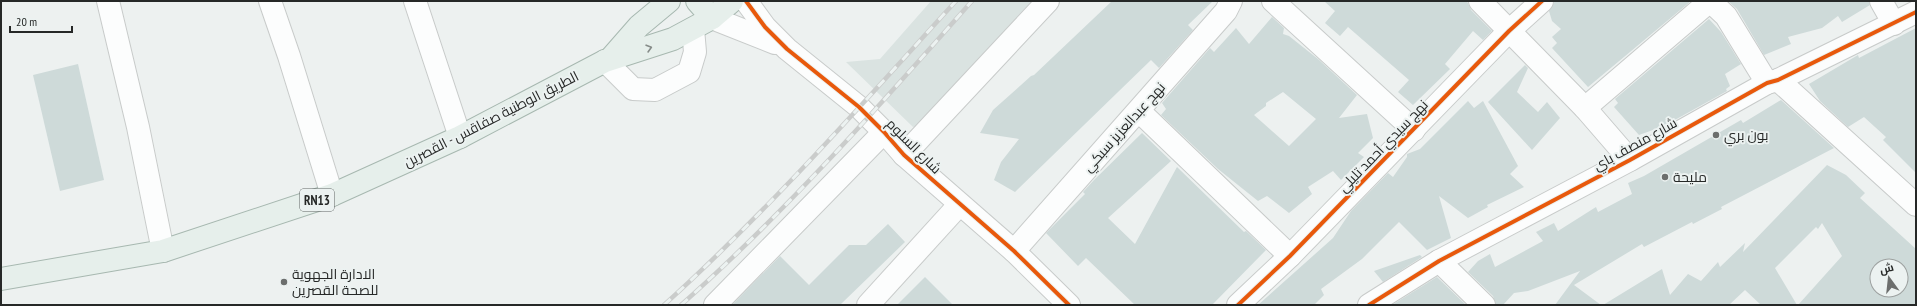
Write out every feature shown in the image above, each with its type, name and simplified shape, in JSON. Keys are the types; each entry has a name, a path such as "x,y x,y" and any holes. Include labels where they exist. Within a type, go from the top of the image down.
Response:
{"main road":[{"name":"الطريق الوطنية صفاقس - القصرين","path":"608,59 639,26 670,1"},
{"path":"697,1 712,18"},
{"name":"الطريق الوطنية صفاقس - القصرين","path":"1,279 163,251 332,195 460,137 608,59 652,47 694,29 712,18 732,1"}],"street":[{"path":"108,1 138,126 163,251"},
{"path":"270,1 289,56 332,195"},
{"path":"415,1 460,137"},
{"name":"شارع السلوم","path":"746,1 765,27 787,50 859,107 904,155 959,206 1014,251 1069,305"},
{"path":"904,155 1048,1"},
{"name":"نهج عبدالعزيز سبكي","path":"1014,251 1226,11 1231,1"},
{"path":"1273,1 1414,130"},
{"path":"1480,1 1585,108 1630,160"},
{"name":"نهج سيدي أحمد تليلي","path":"1238,305 1290,256 1510,31 1542,1"},
{"path":"1585,108 1710,1 1726,16 1772,81 1916,205"},
{"path":"1881,1 1894,24"},
{"name":"شارع منصف باي","path":"1370,305 1440,261 1630,160 1772,81 1894,24 1916,12"},
{"name":"شارع السلوم","path":"712,18 743,28 787,50"},
{"path":"608,59 633,89 655,90 689,72 695,52 694,29"},
{"path":"1139,111 1290,256"},
{"path":"715,305 884,132"},
{"path":"868,305 959,206"},
{"path":"1440,261 1484,305"}],"shaded area":[{"path":"931,1 1040,1 928,123 913,127 846,62 880,59"}],"building":[{"path":"1112,1 1213,1 1188,25 1193,30 1159,68 1151,60 1015,192 994,180 1001,162 1019,139 980,133 993,110 1034,75"},
{"path":"1324,1 1467,1 1471,10 1492,31 1483,40 1473,31 1445,64 1450,69 1413,105 1398,92 1409,80 1348,27 1340,36 1325,23 1335,11"},
{"path":"1555,1 1691,1 1588,87 1552,48 1557,43 1552,37 1561,29 1552,21 1549,11"},
{"path":"1728,1 1869,1 1870,5 1842,22 1838,16 1822,28 1788,37 1791,44 1764,55 1737,9"},
{"path":"1272,17 1284,28 1283,34 1289,36 1318,59 1357,95 1339,118 1367,114 1373,138 1358,153 1364,157 1341,180 1333,171 1308,187 1312,194 1289,213 1267,196 1258,201 1218,169 1161,115 1166,109 1162,103 1210,48 1214,52 1236,28 1249,44","holes":["1283,92 1316,119 1289,146 1254,115 1266,106 1266,103"]},
{"path":"1709,19 1721,32 1741,64 1725,74 1730,86 1726,89 1727,91 1664,126 1639,135 1614,107 1618,103 1615,99"},
{"path":"1916,28 1916,173 1883,140 1886,137 1864,117 1848,127 1820,101 1809,84 1858,55 1859,58"},
{"path":"78,64 104,180 60,191 33,75"},
{"path":"1525,65 1528,68 1517,92 1538,112 1547,102 1560,118 1532,150 1488,102"},
{"path":"1781,100 1834,148 1721,207 1722,209 1693,224 1692,222 1644,247 1642,244 1574,285 1601,305 1555,305 1580,271 1528,291 1514,293 1503,305 1496,305 1493,296 1468,272 1478,261 1490,254 1495,267 1543,241 1536,232 1554,223 1558,231 1596,207 1598,212 1632,194 1628,183 1644,176 1741,120 1743,123"},
{"path":"1468,101 1474,108 1483,101 1518,166 1510,174 1524,187 1487,205 1488,207 1468,218 1439,196 1451,238 1427,250 1399,222 1362,259 1321,289 1324,295 1314,305 1258,305 1333,238 1351,211 1388,173 1393,177 1407,157 1407,154 1420,149"},
{"path":"1142,133 1171,161 1108,218 1135,244 1177,167 1244,232 1246,231 1266,250 1212,305 1135,305 1086,258 1078,266 1046,233 1085,194 1083,192 1094,180"},
{"path":"1827,165 1846,175 1865,193 1860,198 1916,249 1916,305 1798,305 1842,256 1822,223 1818,229 1816,227 1775,268 1797,305 1761,305 1745,290 1729,305 1603,305 1662,269 1670,295 1688,274 1701,281 1718,262 1720,267 1745,243 1743,252"},
{"path":"888,224 905,242 840,305 732,305 780,256 809,285 849,245 866,245"},
{"path":"1420,255 1422,257 1383,282 1374,271"},
{"path":"925,277 953,305 897,305"},
{"path":"1437,277 1466,305 1392,305"}],"railway":[{"path":"664,305 703,269 777,195 956,1"},
{"path":"681,305 720,270 795,196 867,119 972,1"}],"cycle path":[{"path":"746,1 765,27 787,49 859,107 904,155 1014,251 1069,305"},
{"path":"1238,305 1290,256 1509,31 1542,1"},
{"path":"1369,305 1439,261 1630,160 1767,83 1778,80 1916,12"}],"place":[{"name":"بون بري","path":"1716,135"},
{"name":"مليحة","path":"1665,177"},
{"name":"الادارة الجهوية للصحة القصرين","path":"284,282"}]}
